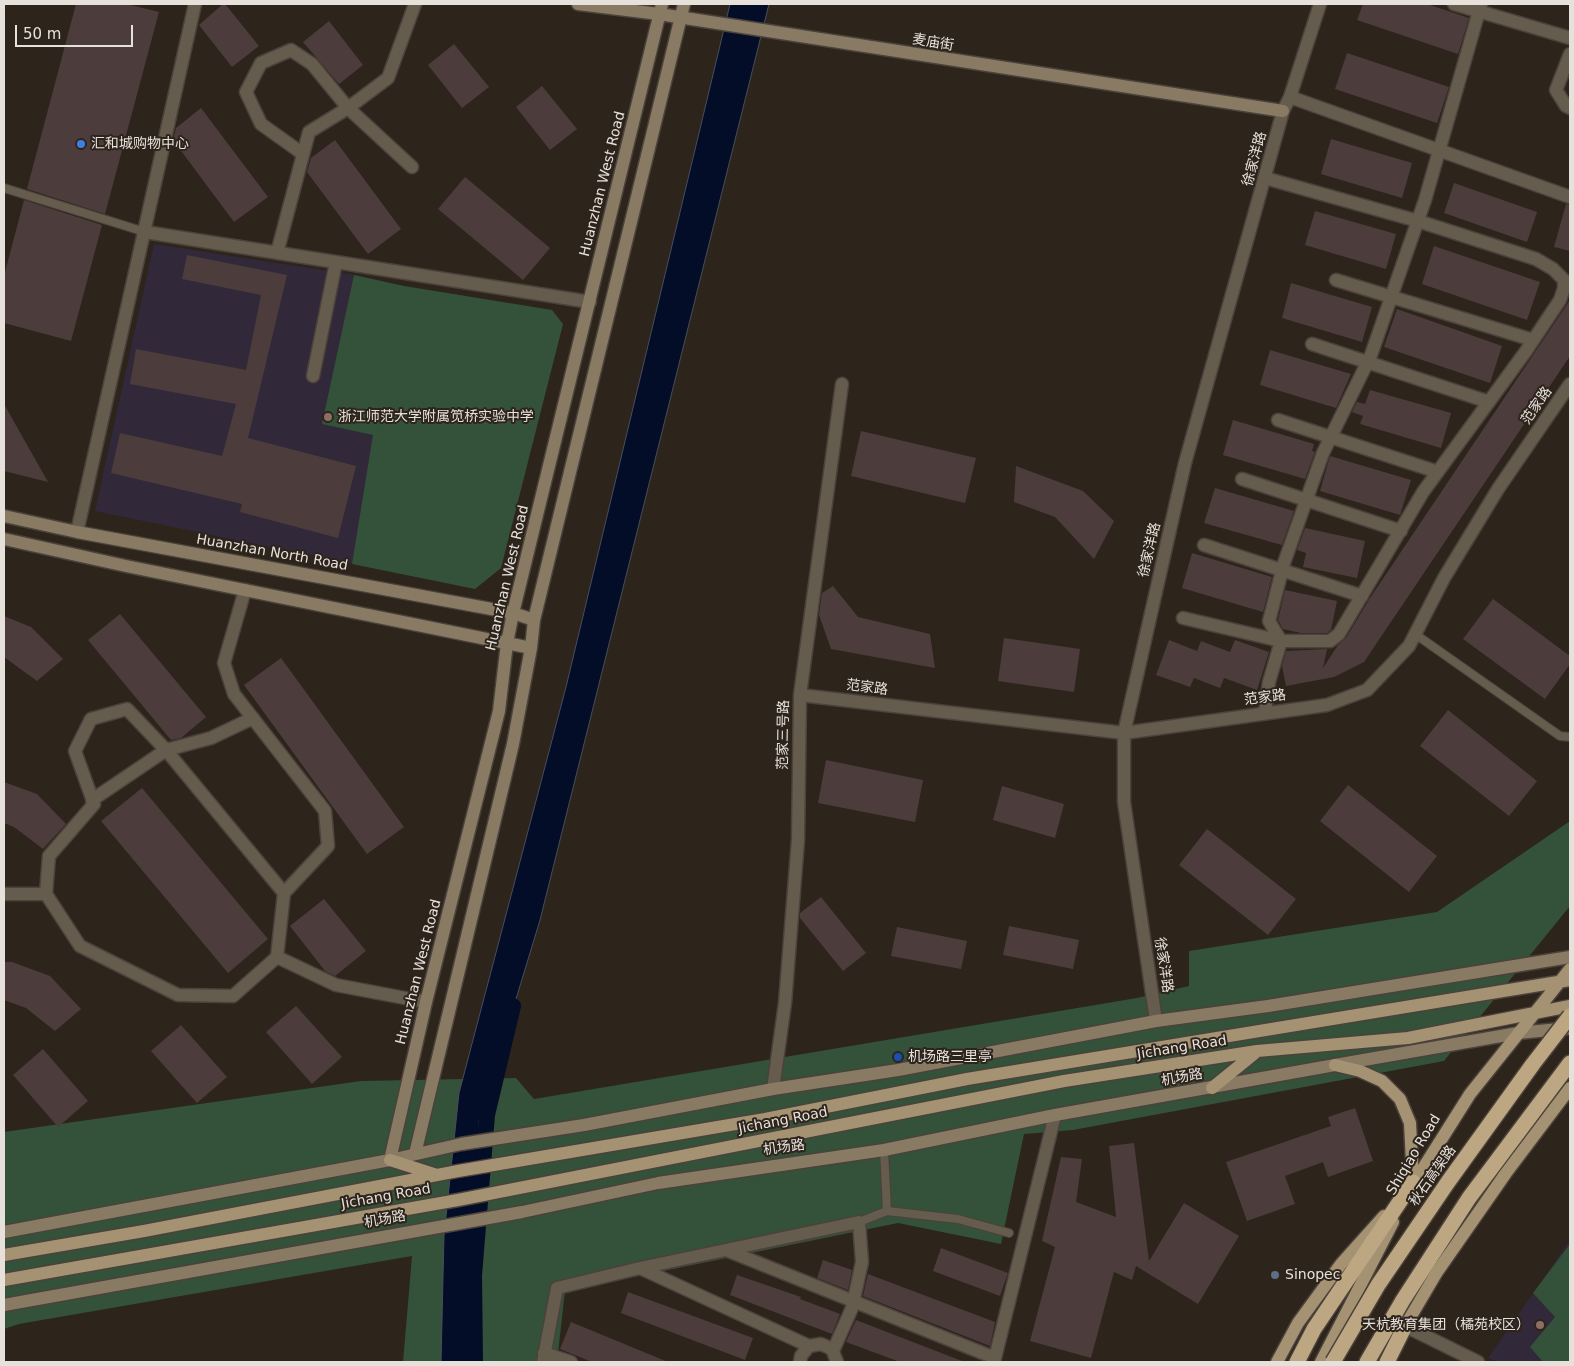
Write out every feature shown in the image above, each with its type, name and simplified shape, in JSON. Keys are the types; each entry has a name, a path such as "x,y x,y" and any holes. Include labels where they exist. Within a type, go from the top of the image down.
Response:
{"highway":[{"name":"秋石高架路","path":"1333,1362 1378,1285 1448,1182 1570,1016"},
{"path":"1366,1362 1403,1300 1469,1198 1570,1063"},
{"path":"1297,1362 1314,1329 1413,1182"},
{"path":"1386,1362 1404,1326"}],"main road":[{"name":"麦庙街","path":"578,4 661,9 680,18 1283,111"},
{"path":"415,1154 513,744 531,648 534,620 684,4"},
{"name":"Huanzhan West Road","path":"390,1160 426,1002 499,711 507,643 513,613 661,9"},
{"name":"Huanzhan North Road","path":"4,516 78,532 513,613 534,620"},
{"path":"4,539 531,648"},
{"path":"4,1232 390,1160 461,1144 773,1089 898,1070 1156,1021 1268,1006 1570,957"},
{"name":"Shiqiao Road","path":"1320,1362 1413,1182 1470,1094 1534,1013 1565,980 1570,969"},
{"name":"Jichang Road","path":"4,1254 144,1231 458,1172 1164,1045 1565,980"},
{"name":"Jichang Road","path":"4,1280 458,1200 1064,1081 1257,1052 1408,1038 1570,1006"},
{"name":"机场路","path":"4,1305 522,1212 658,1183 884,1150 1055,1115 1335,1065 1518,1033 1570,1028"},
{"path":"1212,1088 1257,1052"},
{"path":"1277,1362 1298,1323 1341,1264 1413,1182 1410,1123 1400,1099 1382,1081 1360,1071 1335,1065"},
{"path":"1404,1326 1437,1272 1506,1173 1570,1088"},
{"path":"390,1160 439,1176"}],"street":[{"path":"78,532 195,4"},
{"path":"277,253 309,132 348,108 388,78 415,4"},
{"name":"徐家洋路","path":"1156,1021 1124,802 1124,733 1184,463 1266,178 1283,111 1290,96 1320,4"},
{"path":"1454,4 1480,7 1570,38"},
{"path":"1265,712 1268,682 1281,641 1269,621 1282,570 1306,500 1331,437 1368,362 1418,221 1480,7"},
{"path":"303,154 260,124 246,92 261,63 291,50 312,64 348,108 412,167"},
{"path":"1570,54 1556,90 1566,106 1570,108"},
{"path":"1290,96 1570,197"},
{"path":"1183,618 1281,641 1330,641 1340,634 1400,531 1438,472 1560,300 1564,280 1553,269 1536,260 1418,221 1266,178"},
{"path":"145,232 590,302"},
{"path":"314,376 336,262"},
{"path":"1336,280 1533,340"},
{"path":"1312,344 1489,402"},
{"name":"范家三号路","path":"773,1089 785,1003 798,840 800,695 842,384"},
{"name":"范家路","path":"800,695 1124,733 1265,712 1327,705 1367,690 1409,646 1444,578 1498,489 1570,384"},
{"path":"1278,420 1438,472"},
{"path":"1242,479 1400,531"},
{"path":"1204,545 1362,596"},
{"path":"245,590 224,663 234,694 326,811 328,846 284,893 277,957 232,996 178,995 80,946 46,894 49,856 94,804 75,751 91,719 128,709 166,750 284,893"},
{"path":"92,800 166,750 211,738 253,718"},
{"path":"4,894 46,894"},
{"path":"277,957 336,984 426,1002"},
{"path":"726,1250 994,1360 1055,1115"},
{"path":"571,1362 544,1358 557,1288 640,1268 859,1222 862,1262 838,1359 821,1344 809,1346 640,1268"},
{"path":"1404,1326 1478,1362"},
{"path":"800,1362 809,1346"}],"lane":[{"path":"4,188 145,232"},
{"path":"1415,634 1560,736 1570,737"},
{"path":"884,1150 887,1211"},
{"path":"859,1222 887,1211 958,1219 1008,1233"}],"shaded area":[{"name":"浙江师范大学附属笕桥实验中学","path":"154,244 354,275 404,286 552,310 563,324 501,568 475,589 95,511"},
{"name":"天杭教育集团（橘苑校区）","path":"1570,1240 1570,1362 1498,1362 1488,1358"}],"green space":[{"path":"354,275 404,286 552,310 563,324 501,568 475,589 352,564 373,435 322,424"},
{"path":"1570,821 1570,906 1444,1061 1073,1130 1024,1134 1001,1244 898,1223 565,1291 557,1362 403,1362 412,1256 19,1324 4,1329 4,1132 361,1081 516,1078 534,1099 1137,998 1189,986 1189,951 1437,912"},
{"path":"1570,1244 1570,1362 1543,1362 1530,1347 1555,1317 1533,1293"}],"water":[{"path":"730,4 769,4 540,920 479,1121 472,1362 441,1362 444,1235 459,1093 566,687"}],"building":[{"name":"汇和城购物中心","path":"76,4 127,4 159,12 105,214 27,189"},
{"path":"225,4 259,46 232,67 199,25"},
{"path":"1363,4 1427,4 1469,18 1458,54 1357,20"},
{"path":"329,21 363,65 339,84 303,42"},
{"path":"454,44 489,87 462,108 428,65"},
{"path":"1347,53 1449,87 1437,123 1335,89"},
{"path":"542,86 577,129 550,150 516,107"},
{"path":"201,108 268,197 234,222 173,140 176,128"},
{"path":"1331,139 1412,163 1402,198 1321,174"},
{"path":"335,140 401,229 368,254 307,172 311,158"},
{"path":"465,177 550,248 523,280 438,209"},
{"path":"1454,183 1537,212 1527,242 1444,213"},
{"path":"24,200 102,225 71,341 4,323 4,276"},
{"path":"1566,204 1570,205 1570,251 1554,247"},
{"path":"1315,211 1396,234 1386,269 1305,245"},
{"path":"1434,246 1540,282 1527,320 1422,284"},
{"path":"187,255 287,275 248,438 356,466 338,538 240,512 242,504 111,473 120,433 222,456 236,404 130,384 136,349 246,370 261,295 182,279"},
{"path":"1291,283 1372,307 1362,342 1282,318"},
{"path":"1570,300 1570,356 1364,662 1334,677 1286,686 1282,666 1286,651 1327,649 1323,668 1338,645 1346,638 1370,598"},
{"path":"1397,309 1502,346 1490,383 1384,347"},
{"path":"1270,350 1351,374 1336,408 1260,385"},
{"path":"1370,390 1451,413 1441,448 1360,424 1363,416 1352,412 1357,402 1365,404"},
{"path":"4,404 48,482 4,471"},
{"path":"1233,420 1314,444 1312,451 1315,452 1305,479 1223,455"},
{"path":"861,431 976,458 965,503 851,476"},
{"path":"1330,456 1411,480 1400,515 1320,491"},
{"path":"1016,466 1083,491 1114,521 1094,559 1055,517 1014,502"},
{"path":"1215,488 1294,511 1282,545 1204,523"},
{"path":"1305,528 1365,541 1357,578 1303,567 1306,553 1297,550"},
{"path":"1192,553 1272,577 1263,612 1182,588"},
{"path":"833,586 858,617 930,634 935,668 831,649 819,615 822,593"},
{"path":"1285,590 1337,601 1331,630 1327,633 1301,633 1283,629 1278,620"},
{"path":"1493,599 1570,656 1570,664 1545,699 1463,639"},
{"path":"120,614 206,717 181,738 171,740 88,640"},
{"path":"4,616 31,627 63,659 37,681 4,657"},
{"path":"1004,638 1080,649 1074,692 998,681"},
{"path":"1169,640 1197,651 1201,641 1230,652 1235,640 1269,652 1257,690 1224,678 1220,688 1194,678 1190,687 1156,675"},
{"path":"281,658 404,827 367,854 244,685"},
{"path":"1448,710 1537,781 1509,816 1420,746"},
{"path":"826,760 923,780 915,822 818,803"},
{"path":"4,782 37,794 66,824 43,849 14,827 4,823"},
{"path":"1348,785 1437,856 1409,892 1320,821"},
{"path":"1002,786 1064,804 1055,838 993,820"},
{"path":"142,788 268,939 228,973 101,821"},
{"path":"1207,829 1296,899 1268,935 1179,865"},
{"path":"821,897 866,953 843,971 800,918 800,913"},
{"path":"324,899 366,951 335,976 325,971 290,926"},
{"path":"1009,926 1079,940 1073,969 1003,955"},
{"path":"897,927 967,941 961,969 891,956"},
{"path":"4,962 12,962 50,976 81,1009 55,1031 26,1008 4,1000"},
{"path":"296,1006 342,1057 312,1084 266,1032"},
{"path":"181,1025 227,1077 197,1103 151,1051"},
{"path":"43,1049 88,1101 58,1127 13,1075"},
{"path":"1355,1108 1373,1161 1328,1177 1323,1162 1285,1176 1295,1204 1247,1221 1226,1162 1331,1126 1328,1117"},
{"path":"1134,1143 1149,1261 1184,1203 1239,1236 1198,1304 1136,1266 1132,1280 1114,1272 1091,1358 1030,1341 1055,1247 1042,1241 1061,1157 1082,1159 1076,1202 1116,1217 1109,1146"},
{"path":"941,1248 1008,1273 1000,1296 933,1271"},
{"path":"823,1260 852,1270 848,1290 817,1278"},
{"path":"868,1274 995,1322 990,1346 863,1296"},
{"path":"737,1275 801,1297 800,1299 840,1314 832,1334 730,1295"},
{"path":"628,1292 753,1338 745,1360 621,1313"},
{"path":"856,1320 962,1361 900,1362 846,1342"},
{"path":"571,1322 668,1362 592,1362 560,1349"}],"waterway":[{"path":"475,1362 474,1275 487,1115 513,1006"}],"place":[{"name":"汇和城购物中心","path":"81,144"},
{"name":"浙江师范大学附属笕桥实验中学","path":"328,417"},
{"name":"机场路三里亭","path":"898,1057"},
{"name":"Sinopec","path":"1275,1275"},
{"name":"天杭教育集团（橘苑校区）","path":"1540,1325"}]}
